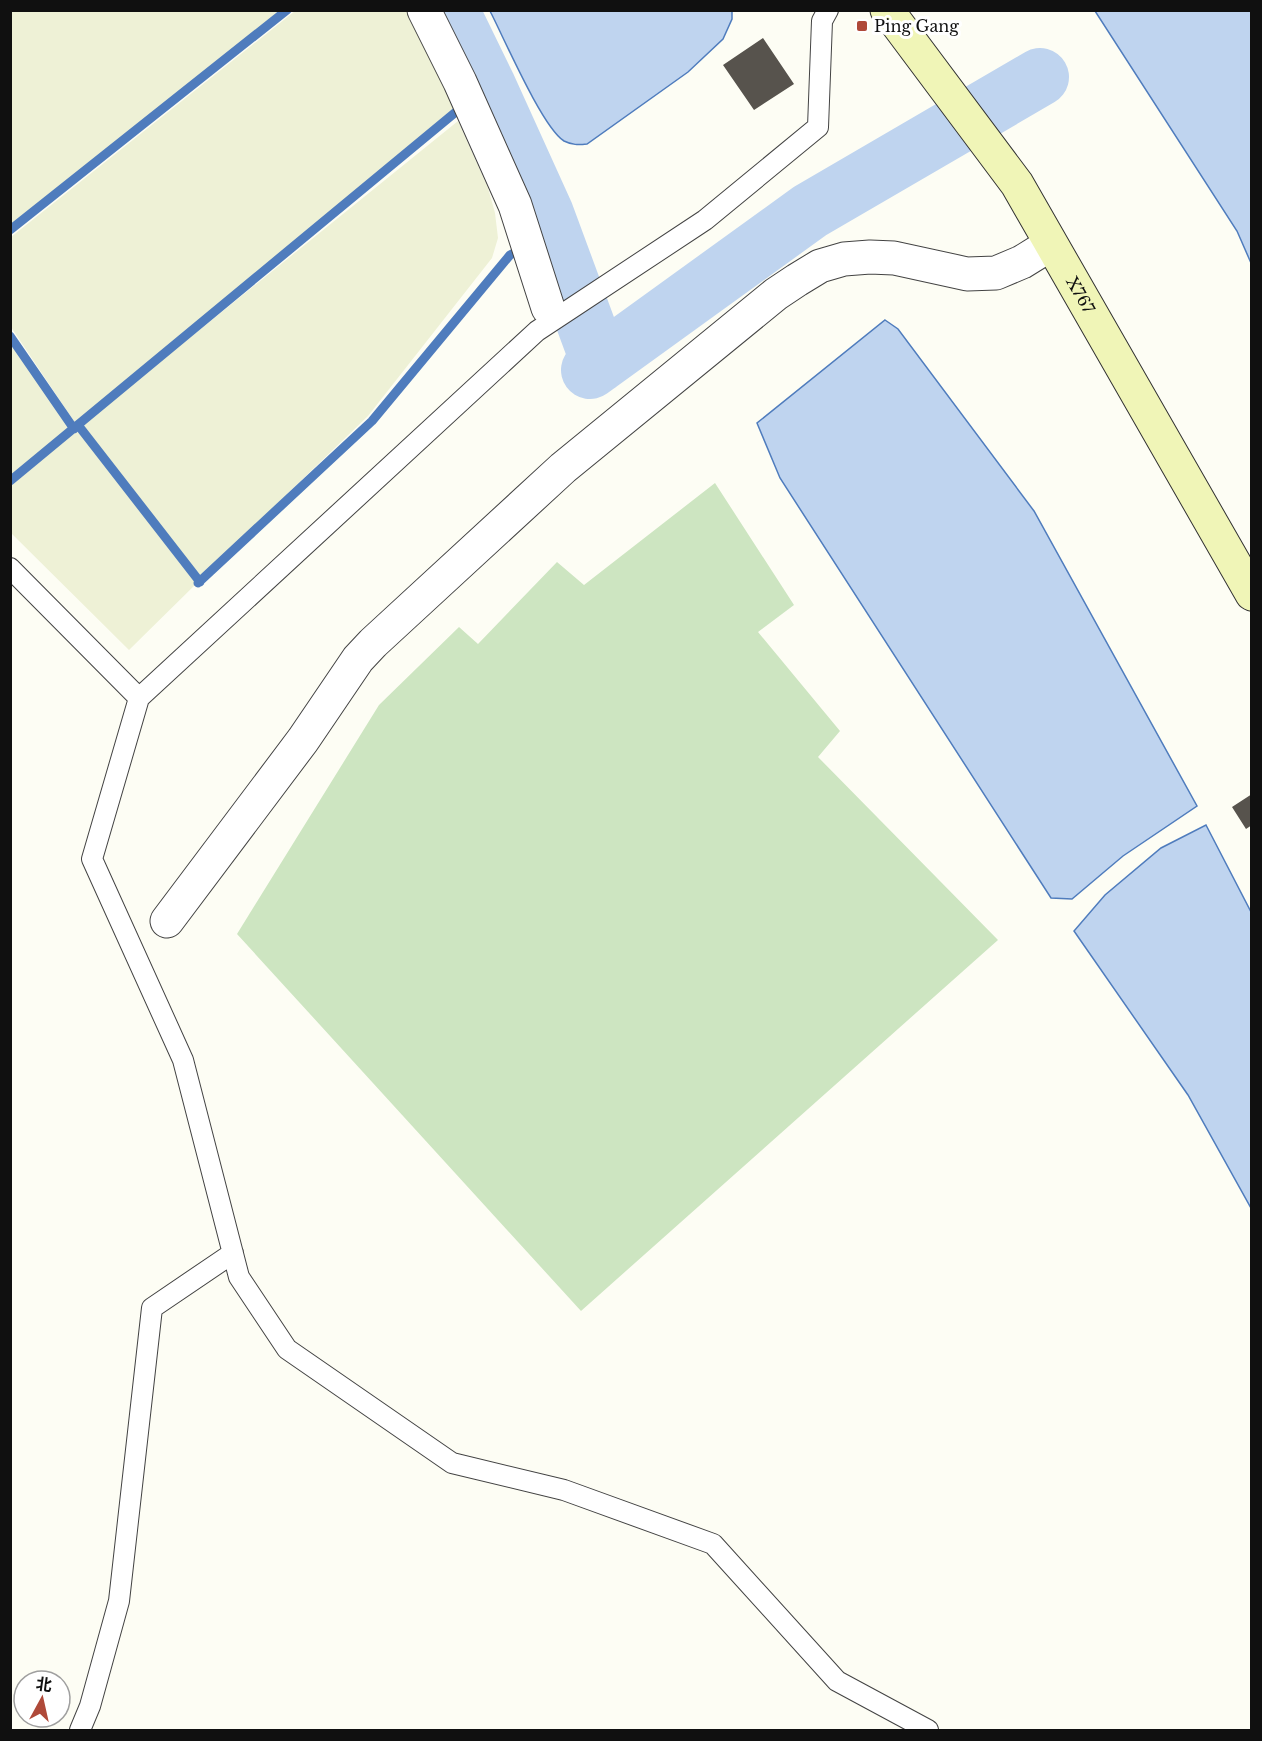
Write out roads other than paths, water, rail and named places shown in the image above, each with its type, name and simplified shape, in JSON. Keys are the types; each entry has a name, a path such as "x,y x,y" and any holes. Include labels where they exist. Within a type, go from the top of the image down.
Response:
{"street":[{"path":"424,10 460,82 515,205 548,308"},
{"name":"X767","path":"887,10 1017,184 1251,594"},
{"path":"167,921 303,740 358,659 373,643 563,468 776,294 820,266 844,259 894,258 967,274 996,273 1022,262 1042,249"}],"lane":[{"path":"828,10 822,21 818,127 705,220 537,331 140,698 92,859 183,1060 239,1277 286,1349 452,1462 564,1490 712,1544 837,1681 928,1731"},
{"path":"10,568 140,698"},
{"path":"80,1731 90,1706 119,1602 152,1308 233,1252"}],"water":[{"path":"732,10 732,19 723,39 688,72 587,144 578,145 564,141 545,119 490,11"},
{"path":"1095,11 1251,11 1251,263 1237,231"},
{"path":"885,320 898,329 1034,511 1197,806 1123,856 1072,899 1051,898 780,478 757,423"},
{"path":"1206,825 1251,912 1251,1208 1188,1095 1074,931 1105,895 1161,848"}],"waterway":[{"path":"10,230 287,10"},
{"path":"450,10 545,214 600,363"},
{"path":"590,370 810,211 1040,77"},
{"path":"479,94 487,86"},
{"path":"10,481 457,111"},
{"path":"198,583 372,421 510,255 552,233"},
{"path":"10,336 74,429"},
{"path":"78,425 200,582"}],"place":[{"name":"Ping Gang","path":"862,26"}]}
